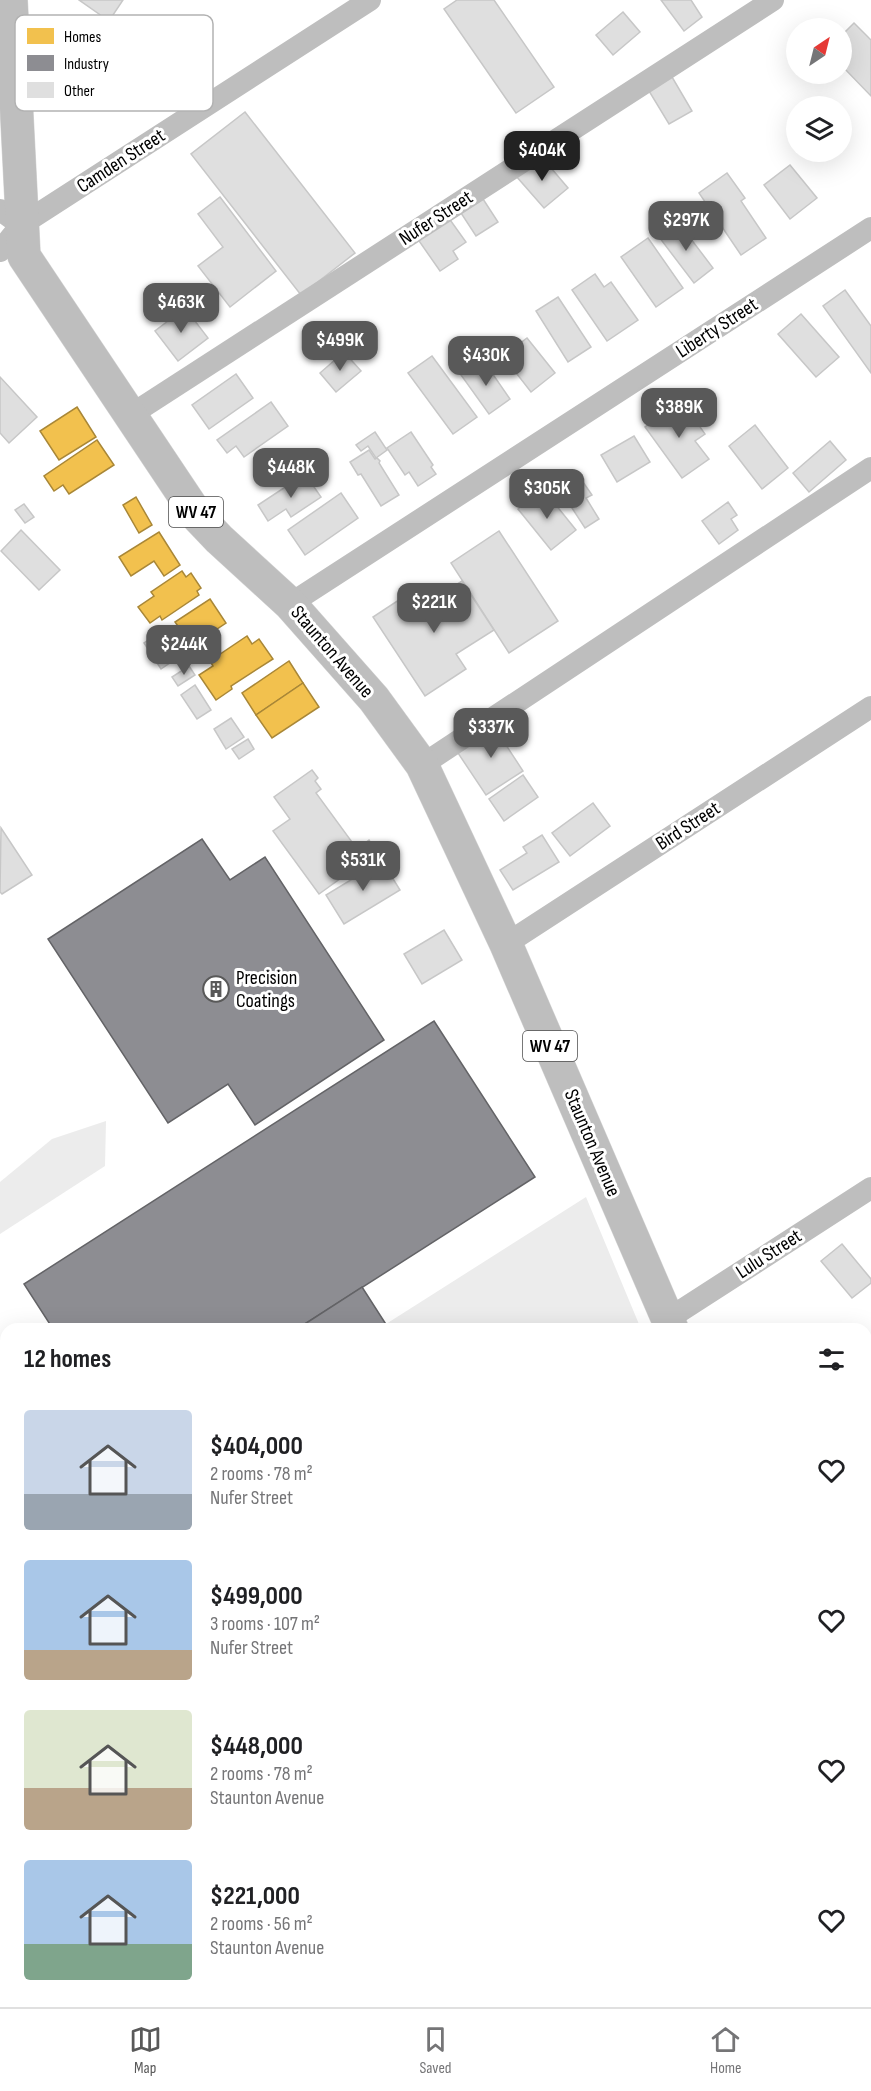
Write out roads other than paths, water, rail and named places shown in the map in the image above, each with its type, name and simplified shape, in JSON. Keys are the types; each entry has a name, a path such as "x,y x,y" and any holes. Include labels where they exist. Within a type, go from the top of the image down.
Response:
{"main road":[{"name":"Staunton Avenue","path":"11,0 10,218 24,256 199,518 290,604 374,699 422,765 506,944 670,1323"}],"street":[{"name":"Camden Street","path":"213,95 370,0"},
{"name":"Nufer Street","path":"129,416 774,0"},
{"name":"Camden Street","path":"0,251 10,218 187,111"},
{"name":"Liberty Street","path":"290,604 871,228"},
{"path":"422,765 871,468"},
{"name":"Bird Street","path":"506,944 871,707"},
{"name":"Lulu Street","path":"671,1323 871,1188"}],"place":[{"name":"Precision Coatings","path":"216,989"}]}
